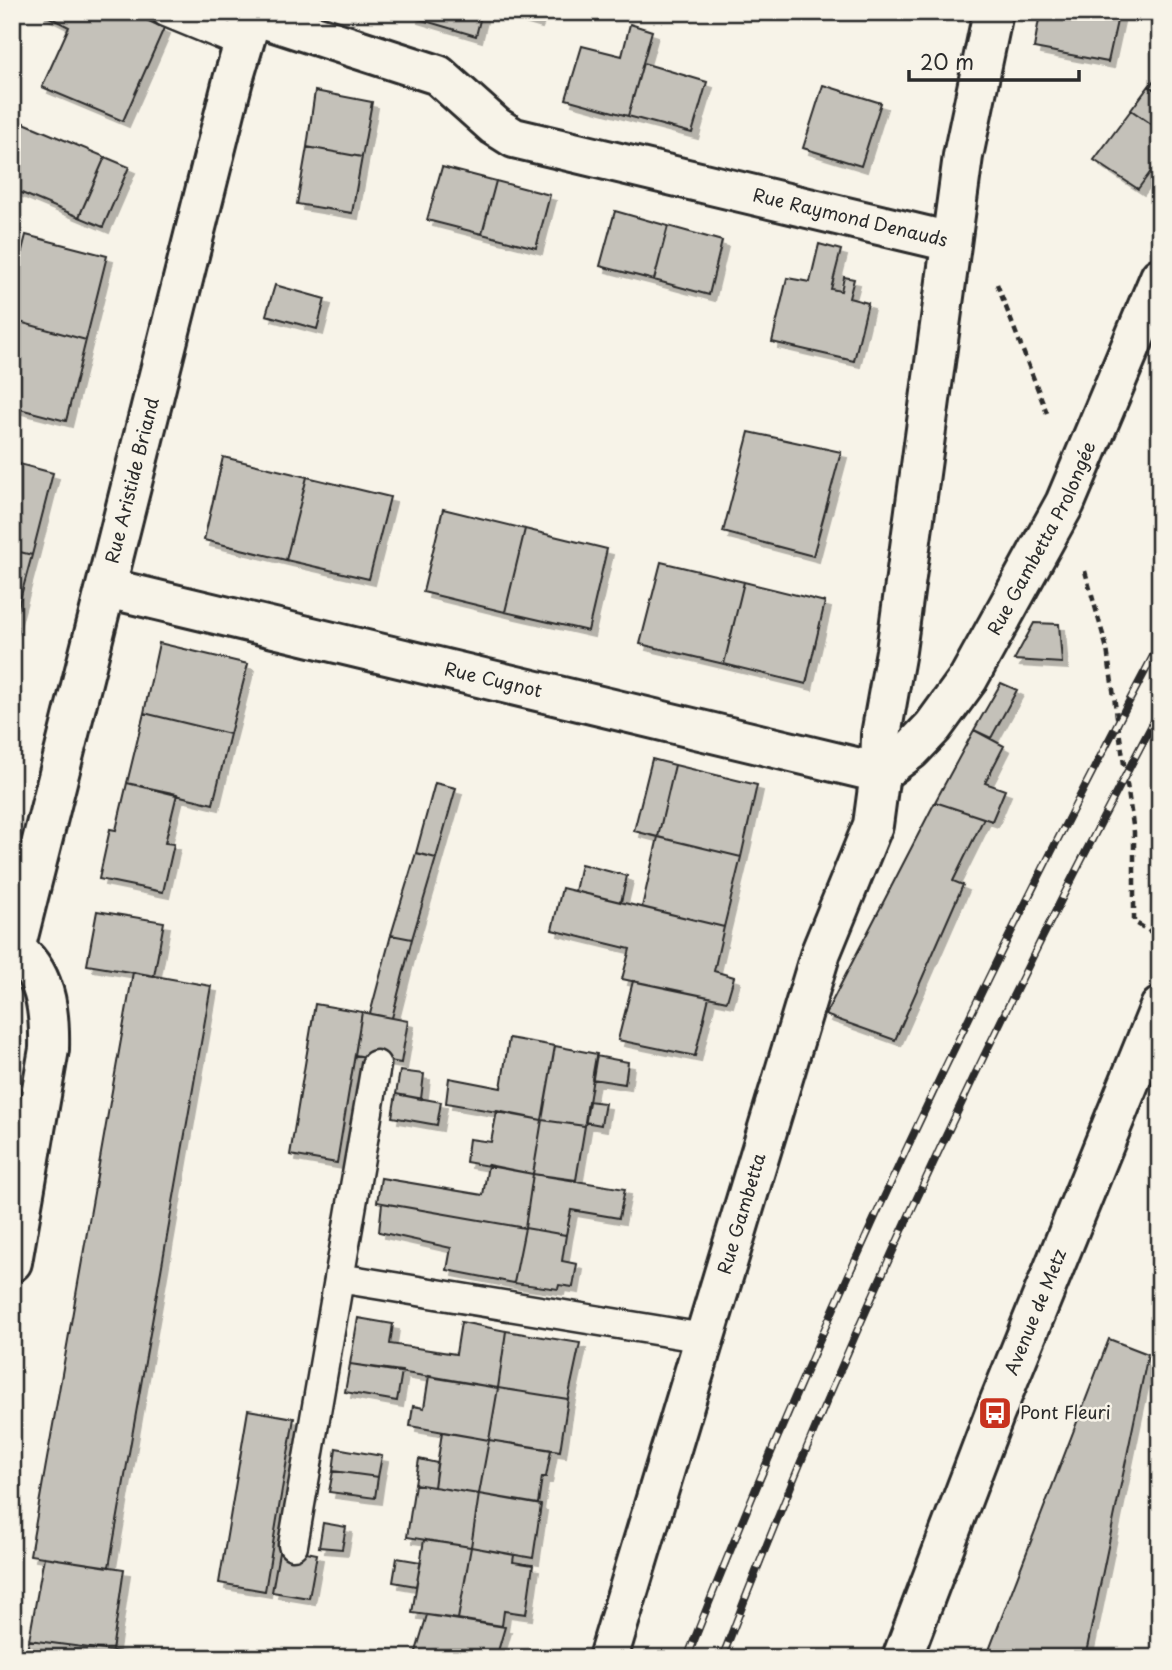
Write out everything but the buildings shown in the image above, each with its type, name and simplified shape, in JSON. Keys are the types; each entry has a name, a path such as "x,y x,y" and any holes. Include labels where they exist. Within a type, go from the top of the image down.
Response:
{"street":[{"path":"951,242 963,156 993,12"},
{"name":"Rue Raymond Denauds","path":"250,24 438,75 495,126 514,138 951,242 896,651 881,735 880,774"},
{"name":"Rue Aristide Briand","path":"14,948 250,24"},
{"name":"Rue Gambetta Prolongée","path":"880,774 911,750 933,727 968,679 1066,503 1160,277"},
{"name":"Rue Cugnot","path":"107,588 880,774"},
{"name":"Rue Gambetta","path":"608,1658 821,952 873,825 880,774"},
{"path":"12,1262 49,1049 50,1018 38,975 14,948"},
{"name":"Avenue de Metz","path":"902,1658 995,1413 1160,1007"}],"lane":[{"path":"166,12 250,24"},
{"path":"293,1545 376,1065"},
{"path":"339,1278 704,1338"}],"path":[{"path":"1003,298 1051,421"},
{"path":"1066,503 1107,649 1134,832 1134,922 1160,937"}],"railway":[{"path":"687,1658 794,1399 909,1144 1031,892 1160,643"},
{"path":"722,1658 820,1416 926,1178 1040,942 1160,710"}],"place":[{"name":"Pont Fleuri","path":"995,1413"}]}
